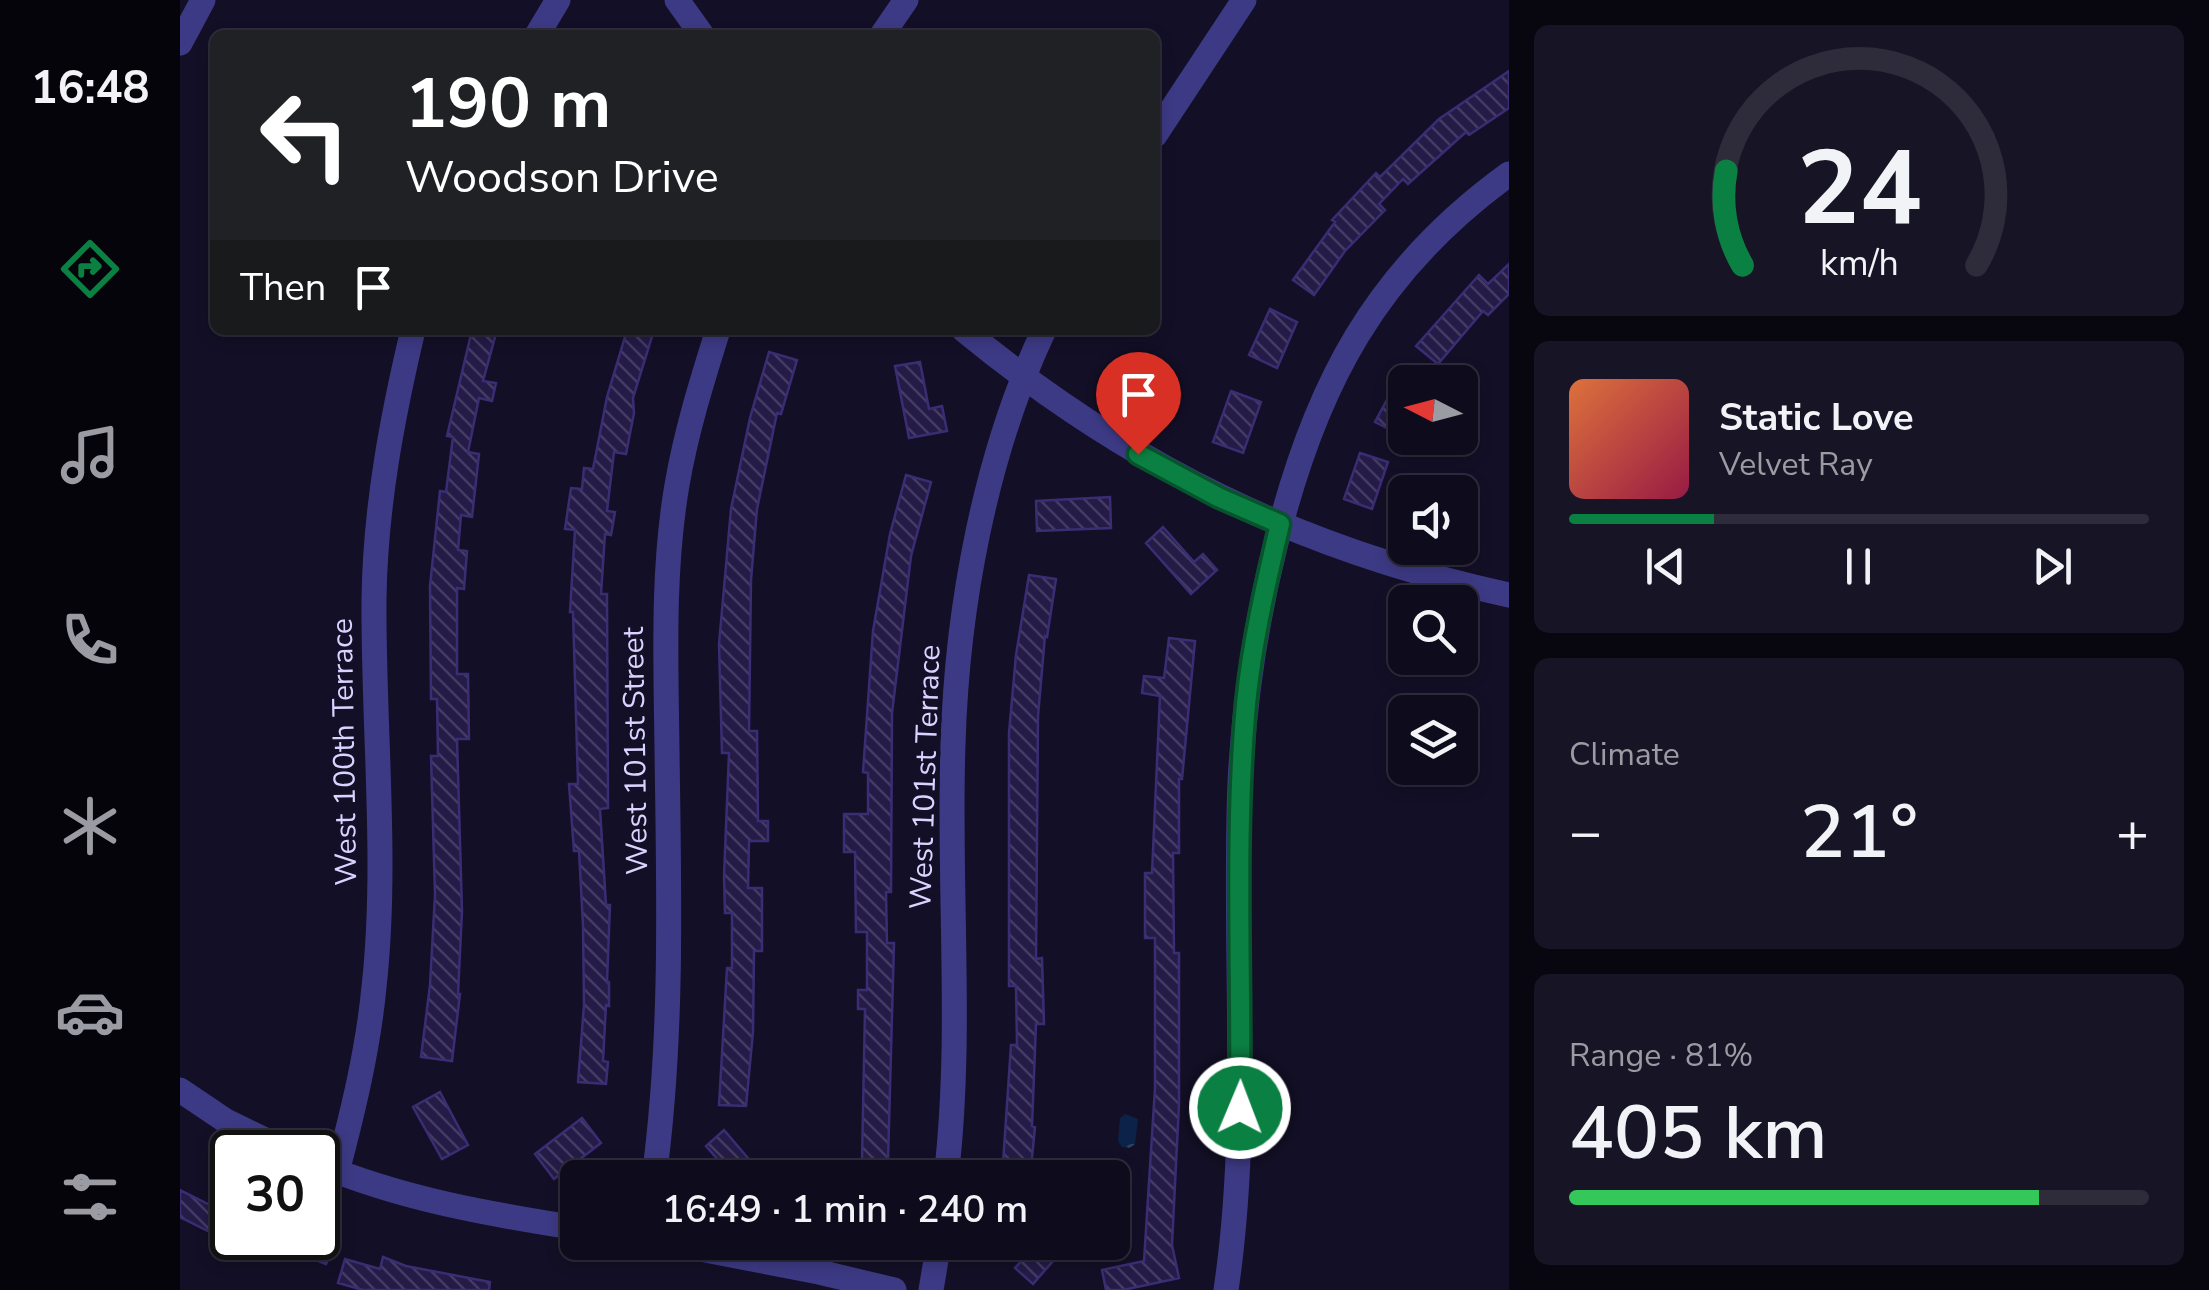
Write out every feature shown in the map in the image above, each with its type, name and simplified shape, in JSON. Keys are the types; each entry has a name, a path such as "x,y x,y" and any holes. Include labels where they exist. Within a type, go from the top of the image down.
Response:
{"street":[{"path":"180,43 203,0"},
{"path":"540,30 558,0"},
{"path":"677,0 698,30"},
{"path":"885,30 906,0"},
{"path":"1160,127 1244,0"},
{"path":"1226,1290 1239,1147 1242,766 1258,623 1280,524 1315,413 1365,320 1432,239 1509,174"},
{"name":"West 100th Terrace","path":"340,1131 363,1066 375,984 378,906 374,596 382,493 412,335"},
{"name":"West 101st Street","path":"656,1160 667,1060 670,957 665,627 670,548 676,487 691,418 716,335"},
{"path":"970,335 1070,412 1218,497 1408,570 1509,595"},
{"name":"West 101st Terrace","path":"947,1160 954,1044 952,746 965,602 982,516 1042,335"},
{"path":"180,1090 245,1130"},
{"path":"340,1173 389,1191 459,1209 560,1225"},
{"path":"757,1260 894,1290"},
{"path":"931,1290 936,1260"}],"water":[{"path":"1125,1114 1138,1119 1135,1144 1130,1148 1122,1147 1118,1141 1120,1118"}],"building":[{"path":"1509,71 1509,108 1469,135 1466,132 1408,184 1403,179 1379,204 1385,210 1345,251 1314,295 1293,280 1335,222 1332,220 1376,173 1380,177 1439,119"},
{"path":"1509,264 1509,294 1488,315 1483,311 1438,364 1416,346 1479,275 1488,284"},
{"path":"1270,309 1297,322 1277,368 1249,355"},
{"path":"471,335 496,335 483,381 496,383 492,401 479,398 468,452 479,454 472,517 461,515 458,550 467,551 464,589 457,588 457,674 468,674 469,739 457,739 462,911 460,994 452,1061 421,1057 435,895 431,756 438,756 437,699 431,699 430,586 440,491 446,492 453,437 447,436"},
{"path":"626,335 652,335 633,398 626,454 614,452 607,511 615,512 611,535 605,534 601,594 607,594 608,808 600,809 606,905 610,905 609,1006 606,1005 603,1061 608,1062 606,1084 578,1082 584,1005 583,925 579,851 574,851 569,784 578,784 570,612 575,530 565,529 571,488 582,489 584,468 593,469 607,397"},
{"path":"769,352 797,360 781,414 777,413 757,509 751,580 749,731 757,731 758,821 768,821 768,841 749,841 748,888 762,888 762,951 754,951 753,1032 746,1106 719,1105 727,968 732,968 732,913 725,913 729,753 722,753 719,644 731,509"},
{"path":"920,362 929,409 942,406 947,431 909,438 895,366"},
{"path":"1231,391 1261,402 1243,453 1213,442"},
{"path":"1388,398 1388,428 1375,422"},
{"path":"1360,453 1388,462 1372,509 1344,499"},
{"path":"906,475 931,482 911,556 892,713 891,892 886,892 887,943 894,943 888,1160 862,1160 865,1009 858,1009 858,990 867,990 867,932 856,932 855,852 844,852 844,814 868,814 868,773 863,772 873,631 890,534"},
{"path":"1110,497 1111,528 1037,531 1036,501"},
{"path":"1163,527 1194,562 1203,554 1217,570 1191,594 1146,543"},
{"path":"1029,575 1056,579 1045,636 1038,716 1036,959 1042,958 1044,1024 1036,1024 1032,1160 1003,1160 1011,1045 1017,1045 1016,986 1009,986 1009,733"},
{"path":"1169,638 1195,641 1179,779 1179,853 1173,853 1174,953 1179,953 1179,1104 1172,1245 1179,1278 1106,1290 1102,1270 1144,1261 1155,1088 1155,938 1145,938 1145,873 1152,873 1160,696 1142,693 1144,676 1164,678"},
{"path":"440,1092 468,1145 442,1159 413,1107"},
{"path":"582,1118 601,1143 579,1160 560,1160 560,1174 554,1179 535,1154"},
{"path":"724,1130 750,1160 718,1160 706,1146"},
{"path":"180,1190 210,1205 210,1232 180,1217"},
{"path":"383,1257 406,1266 490,1282 489,1290 363,1290 338,1283 345,1259 380,1269"},
{"path":"1022,1260 1054,1260 1033,1284 1015,1268"}],"route":[{"path":"1138,454 1218,497 1280,524 1246,700 1240,782 1240,1108"}]}
